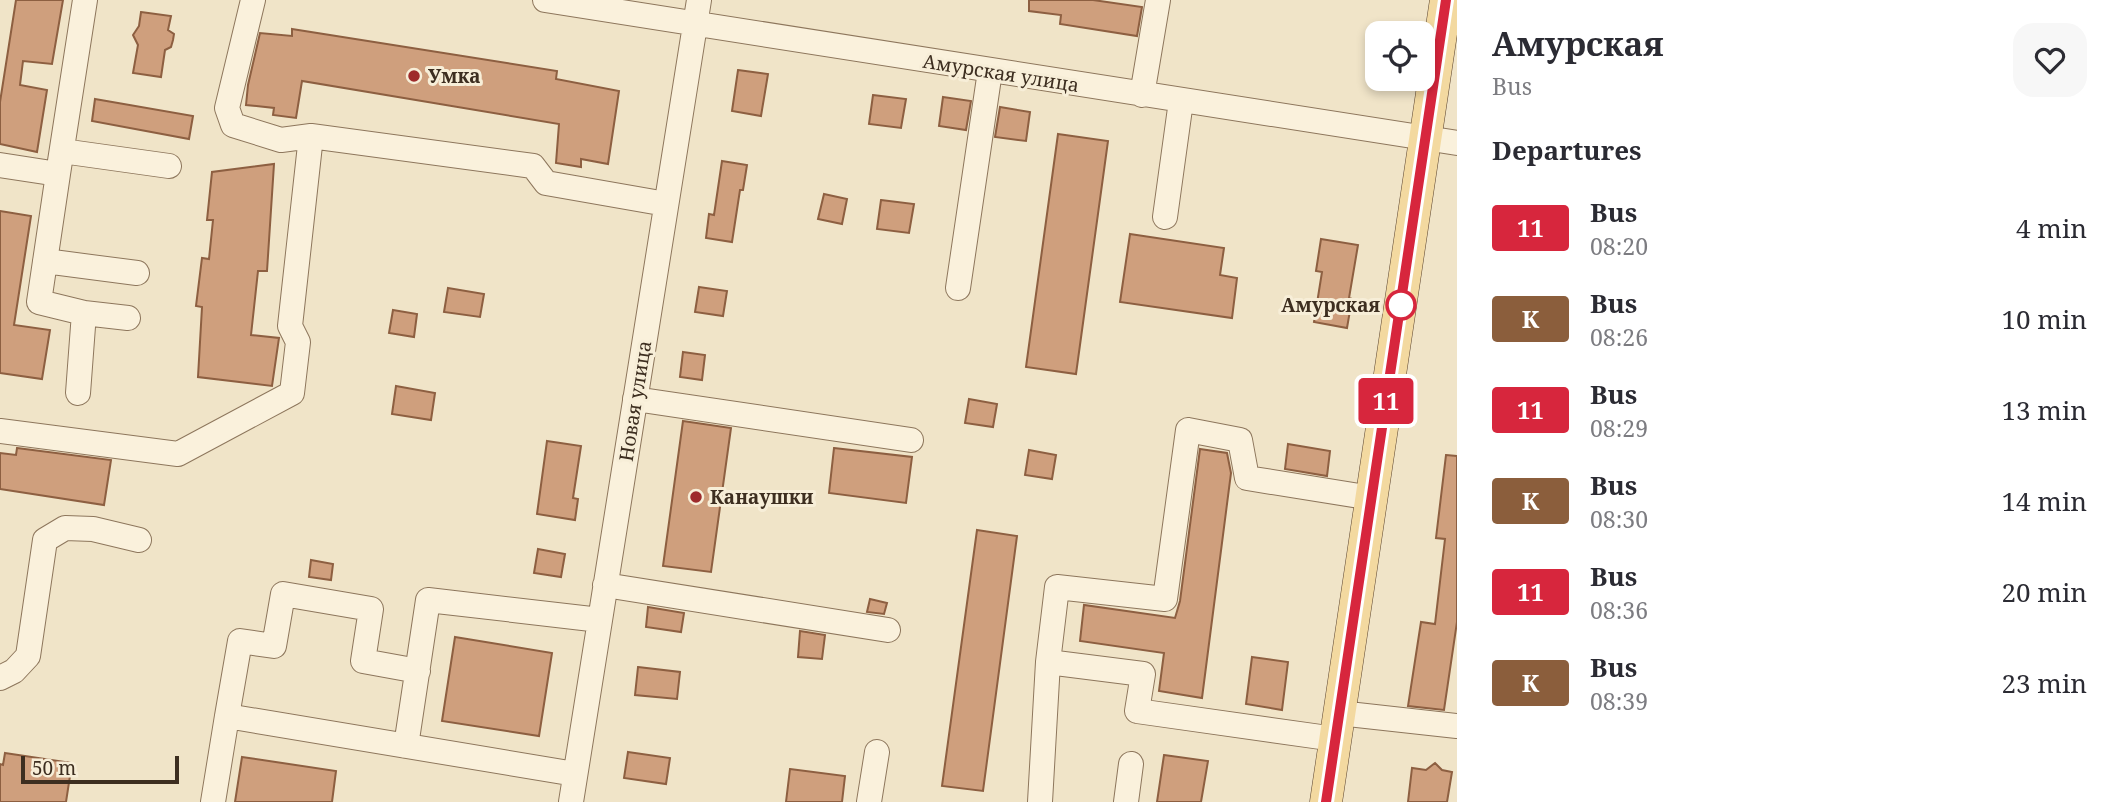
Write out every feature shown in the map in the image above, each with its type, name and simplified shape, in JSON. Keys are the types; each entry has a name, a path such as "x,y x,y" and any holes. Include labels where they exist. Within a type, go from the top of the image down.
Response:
{"main road":[{"path":"1326,802 1446,0"}],"street":[{"path":"85,0 39,302 84,313 128,318"},
{"path":"253,0 228,108 233,125 281,140 311,136 533,166 546,183 666,204"},
{"name":"Амурская улица","path":"545,0 1457,144"},
{"name":"Новая улица","path":"570,802 699,0"},
{"path":"1142,94 1158,0"},
{"path":"958,288 990,71"},
{"path":"1165,218 1181,100"},
{"path":"0,431 178,454 292,393 298,341 290,326 311,136"},
{"path":"0,165 60,162 169,166"},
{"path":"45,261 137,273"},
{"path":"78,393 84,313"},
{"path":"635,399 911,440"},
{"path":"1040,802 1048,662 1057,587 1165,599 1188,430 1240,440 1247,478 1372,498"},
{"path":"0,678 14,671 28,656 45,540 65,527 93,529 139,540"},
{"path":"605,585 888,630"},
{"path":"213,802 240,641 274,646 283,594 371,609 363,662 418,671"},
{"path":"406,746 428,600 600,620"},
{"path":"1048,662 1143,674 1137,711 1337,726 1457,726"},
{"path":"228,716 575,774"},
{"path":"869,802 877,752"},
{"path":"1126,802 1131,764"}],"building":[{"path":"16,0 63,0 52,64 23,61 20,85 47,90 37,152 0,144 0,102"},
{"path":"1029,0 1093,0 1142,7 1137,36 1060,24 1061,15 1029,11"},
{"path":"141,12 171,16 168,30 174,34 171,47 165,50 161,77 133,73 138,45 133,35 139,26"},
{"path":"292,29 557,71 556,79 619,91 608,164 581,159 581,167 556,163 559,124 302,81 296,118 273,115 274,108 246,105 260,33 292,36"},
{"path":"738,70 768,74 761,116 732,111"},
{"path":"873,95 906,99 901,128 869,124"},
{"path":"943,97 971,101 966,130 939,126"},
{"path":"95,99 193,116 189,139 92,121"},
{"path":"1000,107 1030,112 1026,141 995,137"},
{"path":"1058,134 1108,141 1076,374 1026,367"},
{"path":"722,161 747,165 732,242 706,238 709,214 714,215"},
{"path":"274,164 267,271 258,271 251,335 279,338 272,386 198,377 202,307 196,306 202,258 209,259 213,220 207,220 212,172"},
{"path":"824,194 847,199 842,224 818,219"},
{"path":"881,200 914,204 909,233 877,229"},
{"path":"0,211 31,216 14,325 50,330 42,379 0,373"},
{"path":"1130,234 1224,248 1220,275 1237,278 1232,318 1120,302"},
{"path":"1321,239 1358,245 1347,328 1314,322 1322,272 1316,271"},
{"path":"699,287 727,291 723,316 695,312"},
{"path":"448,288 484,294 480,317 444,312"},
{"path":"393,310 417,314 414,337 389,333"},
{"path":"683,352 705,355 702,380 680,377"},
{"path":"396,386 435,393 431,420 392,414"},
{"path":"969,399 997,404 993,427 965,423"},
{"path":"683,421 731,428 711,572 663,566"},
{"path":"547,441 581,446 573,498 578,499 575,520 537,514"},
{"path":"1288,444 1330,451 1327,476 1285,469"},
{"path":"17,448 111,460 104,505 0,489 0,453 16,455"},
{"path":"834,448 912,457 906,503 829,493"},
{"path":"1200,449 1227,453 1231,473 1202,698 1159,691 1164,653 1080,641 1084,605 1175,618 1180,601"},
{"path":"1029,450 1056,455 1052,479 1025,475"},
{"path":"1446,455 1457,456 1457,622 1444,710 1408,706 1421,622 1435,624 1445,539 1436,538"},
{"path":"977,530 1017,536 983,791 942,786"},
{"path":"538,549 565,554 561,577 534,573"},
{"path":"311,560 333,564 331,580 309,577"},
{"path":"870,599 887,603 884,614 867,612"},
{"path":"648,607 684,613 681,632 646,627"},
{"path":"800,631 825,635 822,659 798,657"},
{"path":"455,637 552,653 539,736 442,721"},
{"path":"1252,657 1288,662 1282,710 1246,704"},
{"path":"638,667 680,672 677,699 635,695"},
{"path":"628,752 670,758 666,784 624,778"},
{"path":"5,753 72,763 66,802 0,802 0,764 3,765"},
{"path":"1164,755 1208,761 1201,802 1157,802"},
{"path":"242,757 336,771 332,802 235,802"},
{"path":"1435,763 1442,770 1452,772 1447,802 1408,802 1412,768 1426,770"},
{"path":"790,769 845,776 842,802 786,802"}],"bus line":[{"name":"11","path":"1326,802 1446,0"}],"place":[{"name":"Умка","path":"414,76"},
{"name":"Амурская","path":"1401,305"},
{"name":"Канаушки","path":"696,497"}]}
